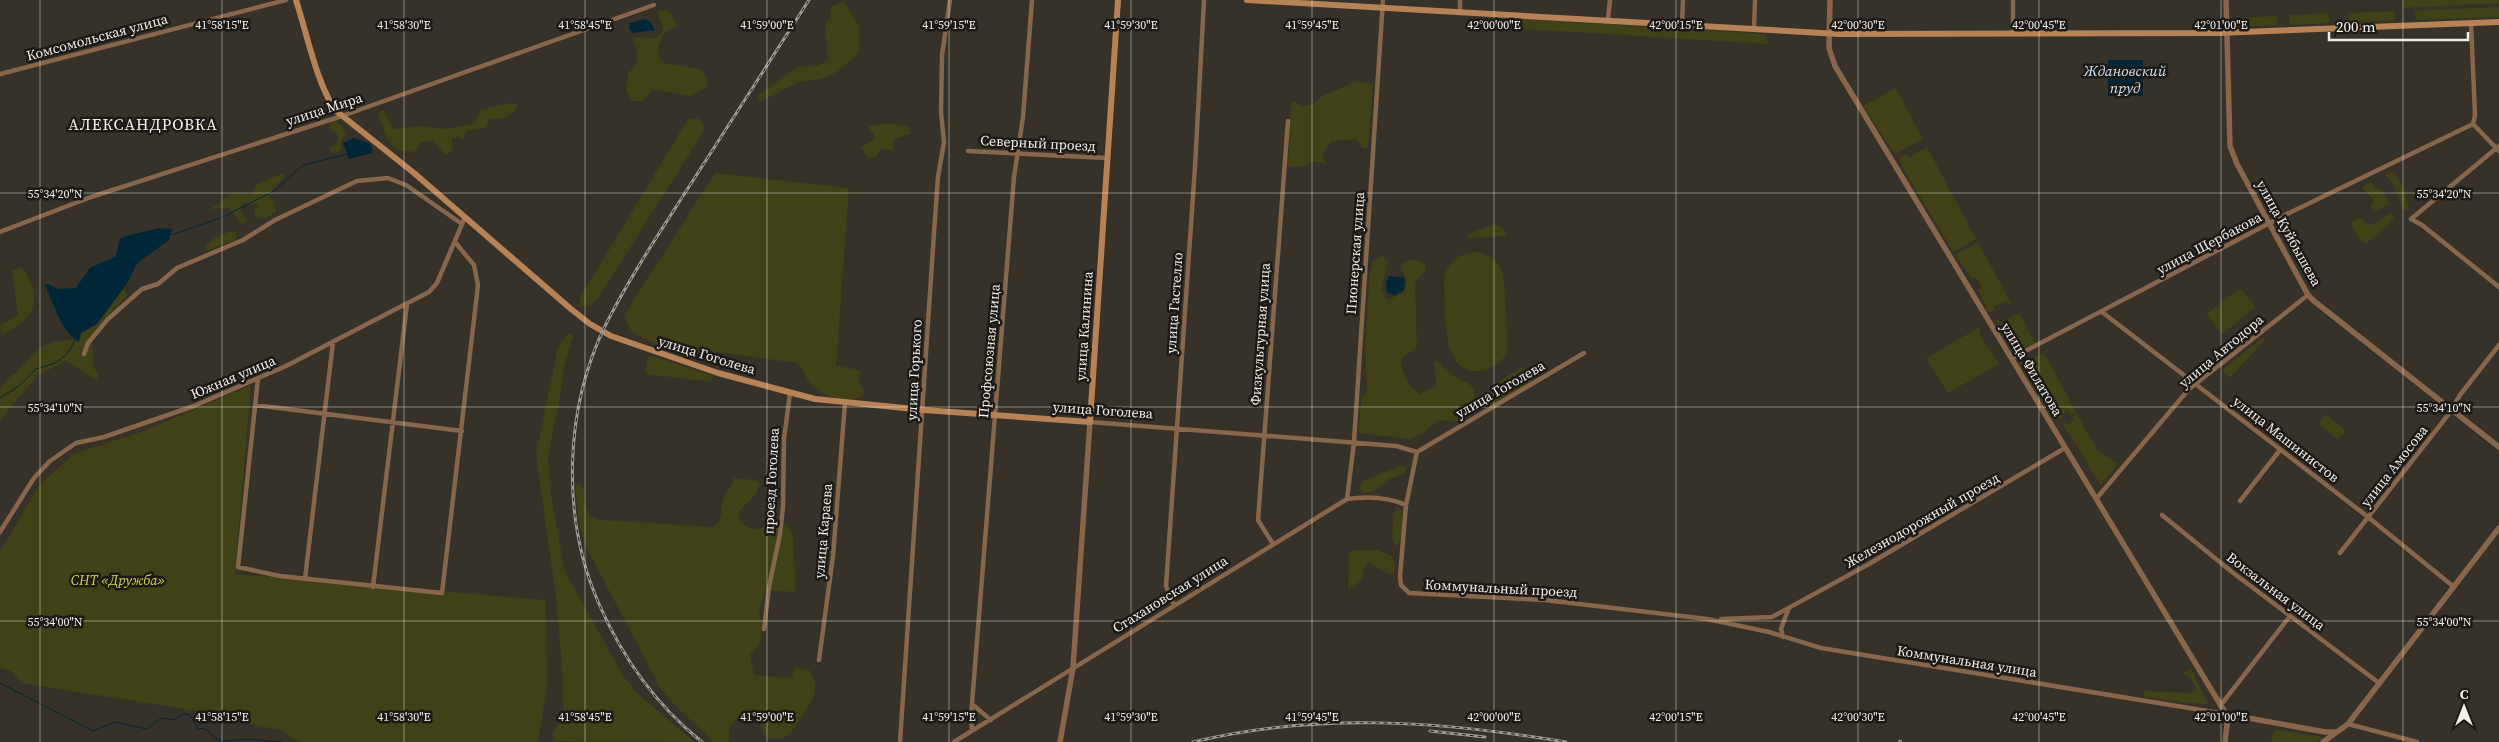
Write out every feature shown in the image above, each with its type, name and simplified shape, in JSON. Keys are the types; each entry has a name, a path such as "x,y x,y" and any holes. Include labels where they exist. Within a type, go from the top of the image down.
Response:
{"main road":[{"name":"улица Гоголева","path":"296,0 328,100 342,116 465,216 571,309 602,332 718,373 790,393 845,403 1090,422"},
{"name":"улица Калинина","path":"1090,422 1106,158 1118,0"},
{"path":"1247,0 1828,33 2227,33 2499,22"}],"street":[{"name":"Комсомольская улица","path":"0,74 286,0"},
{"name":"улица Горького","path":"900,742 924,410 938,177 944,142 940,112 942,55 950,0"},
{"name":"Профсоюзная улица","path":"972,730 971,716 1014,177 1018,155 1032,0"},
{"name":"улица Гастелло","path":"1174,605 1166,586 1204,0"},
{"name":"Пионерская улица","path":"1347,499 1354,442 1383,0"},
{"path":"1460,0 1460,12"},
{"path":"1608,20 1610,0"},
{"path":"1682,24 1683,0"},
{"path":"1754,29 1755,0"},
{"name":"улица Филатова","path":"1830,0 1829,48 1835,66 2226,714"},
{"path":"2012,33 2013,0"},
{"name":"улица Куйбышева","path":"2226,0 2230,146 2269,224 2308,295 2499,447"},
{"name":"улица Мира","path":"0,232 100,194 342,116 654,5"},
{"path":"2471,24 2475,115 2473,124 2498,149 2411,219 2422,225 2499,287"},
{"name":"Физкультурная улица","path":"1272,544 1258,520 1288,121"},
{"name":"улица Щербакова","path":"2012,358 2269,224 2473,124"},
{"name":"Северный проезд","path":"968,151 1106,158"},
{"path":"84,354 88,343 108,319 142,289 158,284 177,268 243,240 275,220 357,181 388,178 406,185 462,224"},
{"name":"Южная улица","path":"0,532 34,478 62,452 84,440 104,437 194,406 333,342 429,292 437,283 465,216"},
{"path":"258,378 238,568 305,579 442,593 478,285 474,265 455,242"},
{"name":"улица Автодора","path":"2096,499 2196,384 2308,295"},
{"path":"374,587 407,304"},
{"name":"улица Машинистов","path":"2102,312 2368,517 2454,587"},
{"path":"305,579 333,342"},
{"name":"улица Амосова","path":"2340,553 2452,410 2460,395 2499,345"},
{"name":"улица Гоголева","path":"1090,422 1354,442 1396,446 1417,452 1584,353"},
{"name":"проезд Гоголева","path":"764,630 769,587 780,534 783,507 784,439 790,393"},
{"name":"улица Караева","path":"819,660 833,556 845,403"},
{"path":"255,405 462,431"},
{"name":"улица Калинина","path":"1060,742 1073,668 1090,422"},
{"name":"Железнодорожный проезд","path":"1707,619 1763,619 1789,608 1869,564 2065,448"},
{"path":"2240,501 2280,450"},
{"name":"Коммунальный проезд","path":"1417,452 1406,505 1400,576 1401,584 1408,593 1545,600 1707,619"},
{"name":"Стахановская улица","path":"954,742 1347,499 1378,498 1394,500 1406,505"},
{"name":"Вокзальная улица","path":"2162,515 2290,616 2379,683"},
{"path":"2323,742 2348,724 2499,528"},
{"path":"1783,638 1782,629 1789,608"},
{"path":"2220,706 2290,616"},
{"name":"Коммунальная улица","path":"1707,619 1746,626 1821,648 2226,714"},
{"path":"973,705 991,720"},
{"path":"2225,742 2228,725 2226,714 2324,732 2340,731"},
{"path":"2348,724 2417,742"},
{"path":"2323,742 2324,732"}],"green space":[{"path":"2403,0 2499,0 2499,3 2403,8"},
{"path":"845,2 859,27 859,53 837,72 821,79 799,82 760,102 758,98 760,94 797,67 817,66 828,60 825,24 830,18 831,6"},
{"path":"2499,7 2499,17 2417,20 2414,11"},
{"path":"662,10 670,12 678,26 664,33 660,41 658,52 661,60 664,63 700,69 707,76 707,87 691,96 653,89 643,101 632,101 626,90 628,74 637,62 637,51 633,40 637,37 648,38 661,34 663,30 658,12"},
{"path":"2395,11 2393,21 2352,22 2349,19 2349,13"},
{"path":"2329,13 2329,23 2290,25 2290,15"},
{"path":"2277,16 2277,25 2234,27 2232,24 2233,18"},
{"path":"1489,17 1750,33 1766,35 1768,44 1474,26 1474,21 1485,21"},
{"path":"1355,82 1373,84 1368,148 1362,148 1357,139 1331,141 1322,154 1326,164 1313,161 1303,166 1288,167 1291,103 1294,101 1302,107 1315,103 1322,96"},
{"path":"1896,88 1923,139 1894,153 1863,106"},
{"path":"510,103 518,104 515,112 504,118 489,119 486,128 466,131 463,141 460,137 452,138 453,150 446,155 432,140 419,143 417,151 407,152 394,147 386,136 378,113 384,110 393,129 423,126 447,129 475,123 480,110"},
{"path":"698,118 704,125 702,134 597,300 589,306 579,307 581,296 688,119"},
{"path":"335,120 342,126 346,134 341,141 342,150 333,153 329,149 338,140 337,133 331,131 328,124"},
{"path":"889,123 909,127 911,134 893,139 893,151 882,148 875,158 867,157 861,146 873,141 874,135 868,126"},
{"path":"1927,147 1976,239 1953,252 1899,161 1900,157 1907,154 1909,157"},
{"path":"2390,171 2397,177 2402,187 2409,206 2407,210 2403,209 2393,184 2385,175"},
{"path":"284,173 284,178 273,189 269,198 274,201 276,212 264,219 255,217 254,209 260,206 245,202 241,205 242,213 247,221 241,224 229,208 210,209 233,193 252,194 258,183"},
{"path":"715,173 849,188 836,366 861,370 858,381 865,393 861,398 841,399 820,392 810,383 797,363 656,344 633,332 629,327 626,316 628,309"},
{"path":"2370,181 2375,188 2382,189 2390,204 2374,212 2371,206 2374,200 2362,188"},
{"path":"2392,213 2394,219 2366,244 2360,240 2350,223 2355,219 2363,219 2367,225 2370,225"},
{"path":"1494,224 1503,228 1506,236 1468,238 1468,234"},
{"path":"229,232 237,232 235,240 206,251 205,246 215,237"},
{"path":"1978,242 2011,303 2009,304 2006,301 1994,307 1996,311 1988,312 1978,290 1982,287 1976,277 1972,279 1955,255"},
{"path":"1476,252 1492,258 1498,263 1502,271 1507,324 1507,351 1501,361 1492,368 1470,371 1459,364 1452,353 1445,322 1444,277 1452,262 1460,256"},
{"path":"1381,256 1388,260 1382,290 1388,300 1404,292 1407,282 1400,266 1407,261 1413,260 1426,265 1426,270 1419,277 1415,286 1417,347 1401,359 1402,369 1409,383 1419,394 1436,386 1434,361 1437,360 1451,373 1470,385 1473,388 1475,397 1469,404 1459,404 1460,420 1456,422 1437,420 1423,434 1409,439 1358,433 1361,400 1367,391 1365,347 1370,269 1373,261"},
{"path":"22,267 33,289 33,307 29,315 22,322 1,335 0,325 18,315 12,271"},
{"path":"2240,288 2256,307 2222,334 2206,314"},
{"path":"123,289 128,295 101,323 92,343 93,366 98,374 97,381 66,361 38,375 0,420 0,389 13,373 15,374 36,352 49,343 67,340 79,341 81,333 97,324"},
{"path":"2019,313 2035,343 2020,351 2017,346 2011,349 1995,320 1996,318 2000,323"},
{"path":"1980,327 1979,333 1999,364 1948,393 1926,358"},
{"path":"568,333 573,336 564,367 548,457 550,490 565,572 624,677 637,693 694,742 553,741 553,733 563,718 563,678 556,598 536,454 558,347"},
{"path":"2265,336 2264,341 2230,378 2221,371"},
{"path":"2044,352 2076,412 2071,415 2068,411 2061,415 2063,419 2060,420 2025,362"},
{"path":"652,356 713,376 712,382 646,374 648,357"},
{"path":"2020,358 2058,421 2052,420 2020,365"},
{"path":"1523,367 1530,368 1533,382 1488,408 1486,401 1491,388 1503,378"},
{"name":"СНТ «Дружба»","path":"251,385 235,574 546,600 547,687 538,742 305,742 298,741 280,730 246,723 246,719 22,683 11,671 0,668 0,552 38,487 73,454 144,431"},
{"path":"2077,414 2097,450 2118,464 2101,485 2062,423 2064,422 2067,425 2074,421 2072,417"},
{"path":"2326,414 2346,431 2338,440 2318,424"},
{"path":"1401,465 1406,467 1405,474 1389,479 1374,491 1362,493 1360,488 1363,481"},
{"path":"734,478 755,480 759,483 757,493 739,511 739,521 747,527 757,530 778,520 790,529 793,538 796,588 794,592 766,590 759,610 762,629 760,643 750,655 754,675 792,678 794,667 809,670 815,683 815,691 802,718 792,731 783,738 767,738 756,719 744,716 739,717 732,725 729,742 713,742 661,689 585,545 579,522 575,487 579,483 584,488 584,499 589,516 602,520 714,527 721,515 724,496"},
{"path":"1396,506 1403,512 1401,539 1396,546 1392,529"},
{"path":"1352,550 1377,550 1392,556 1395,565 1394,574 1388,574 1368,562 1364,569 1362,580 1349,589 1348,602 1349,552"},
{"path":"2191,669 2208,704 2143,697 2144,691 2191,693 2197,689 2190,678 2182,673"},
{"path":"2276,730 2322,737 2322,739 2317,742 2271,742 2273,733"}],"water":[{"path":"643,19 650,21 655,30 633,33 629,29 630,23"},
{"name":"Ждановский пруд","path":"2108,60 2143,60 2143,96 2108,96"},
{"path":"353,138 369,143 372,147 372,153 349,159 343,143"},
{"path":"160,228 172,229 169,240 137,263 128,282 97,324 81,333 79,342 72,337 62,324 45,285 48,284 58,289 76,288 90,268 116,256 120,239 125,236"},
{"path":"1389,276 1403,277 1405,279 1404,290 1395,295 1387,293 1386,283"}],"waterway":[{"path":"171,235 223,217 274,191 303,165 347,154"},
{"path":"0,398 20,385 36,369 55,363 66,355 76,339"},
{"path":"0,683 93,731 114,722 147,729 161,718 174,720 183,714 190,715 198,729 205,728 219,741 248,739 281,742"}],"railway":[{"path":"702,742 670,713 642,680 619,644 599,604 587,571 578,536 573,500 572,464 575,427 592,357 606,324 636,270 809,0"},
{"path":"1193,742 1286,726 1333,723 1426,725 1472,729 1566,742"},
{"path":"1430,731 1485,737"}],"district":[{"name":"АЛЕКСАНДРОВКА","path":"143,124"}]}
